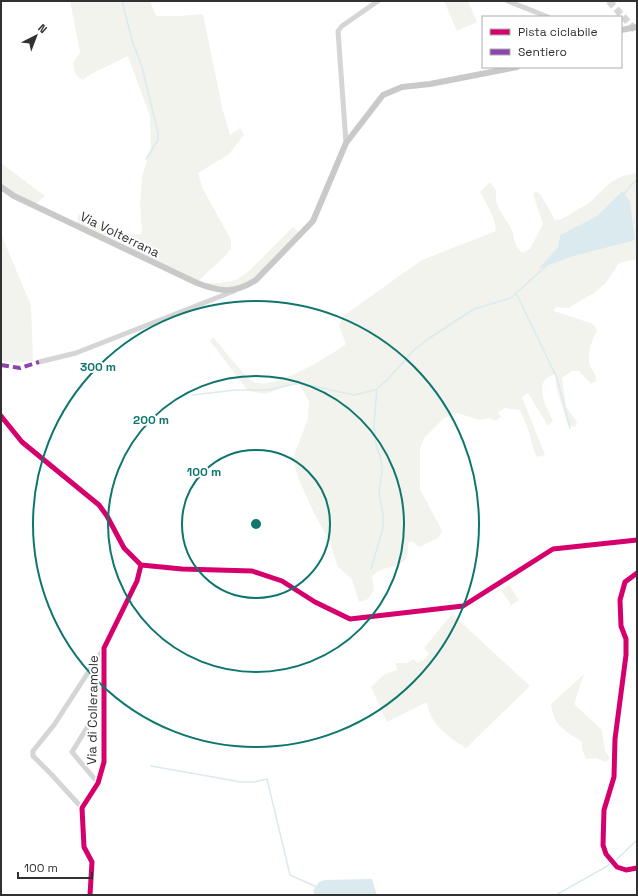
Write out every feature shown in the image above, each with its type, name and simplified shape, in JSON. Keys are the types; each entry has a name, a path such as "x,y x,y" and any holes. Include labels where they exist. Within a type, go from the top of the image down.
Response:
{"main road":[{"path":"622,30 637,27"},
{"path":"234,291 246,287 256,280 313,221 346,143 383,95 402,87 430,84 512,68"},
{"name":"Via Volterrana","path":"1,187 14,196 197,283 221,290 234,291"}],"street":[{"path":"346,143 338,31 342,26 378,1"},
{"path":"508,1 546,16"},
{"path":"39,362 76,353 234,291"},
{"path":"1,416 22,442 99,505 107,516 124,548 141,565 182,569 252,571 282,581 316,602 350,619 463,606 553,549 637,540"},
{"name":"Via di Colleramole","path":"82,808 98,783 104,762 104,648 137,581 141,565"},
{"path":"637,573 625,582 620,600 621,626 626,639 626,655 615,739 614,778 604,810 603,845 606,854 617,867 626,870 637,868"},
{"path":"90,895 92,862 84,847 82,808 33,756 33,751 54,725 104,648"},
{"path":"96,713 72,752 98,783"}],"shaded area":[{"path":"70,1 150,1 156,16 203,14 222,107 230,135 240,128 244,135 229,154 198,173 202,187 231,240 231,249 197,283 77,226 78,214 125,233 142,234 140,204 142,176 151,147 150,116 128,56 82,80 75,73 73,63 80,52"},
{"path":"444,1 468,1 477,22 457,31"},
{"path":"1,163 45,196 34,205 1,187"},
{"path":"637,173 637,259 619,263 605,284 594,293 568,308 556,307 554,311 593,324 597,330 589,353 589,364 595,375 596,381 591,384 579,371 572,371 562,378 566,407 577,422 575,427 568,425 557,390 555,374 548,377 542,388 544,401 553,421 548,426 528,393 522,397 545,455 538,457 535,454 527,426 520,410 505,408 498,412 501,417 495,421 490,418 480,420 457,413 444,418 425,437 420,448 420,489 442,531 438,538 419,547 413,541 408,542 408,552 402,563 384,569 372,576 374,590 368,599 359,602 352,579 338,567 329,540 316,517 298,478 293,458 308,419 309,402 300,385 289,385 266,394 248,391 210,341 213,337 250,380 254,382 274,382 287,377 315,364 346,344 339,326 343,316 422,260 496,231 492,215 480,192 490,182 496,190 496,201 500,210 512,231 516,245 522,253 530,249 543,224 533,194 536,191 541,195 555,220 562,219 589,203 611,182 623,176","holes":["622,191 630,201 574,256 538,269 558,247 560,235 597,216"]},
{"path":"622,191 630,201 635,240 574,256 538,269 558,247 560,235 597,216"},
{"path":"293,227 301,235 263,275 245,287 226,291 197,283 221,283 236,280 250,270"},
{"path":"1,234 31,305 33,361 12,363 1,360"},
{"path":"509,585 519,600 511,605 501,590"},
{"path":"452,614 530,686 466,748 453,740 441,729 432,717 427,702 387,722 371,687 385,674 397,670 396,663 407,663 414,659 417,663 424,660 429,654 424,648"},
{"path":"584,674 574,704 602,730 605,751 610,758 606,762 596,758 586,759 582,749 582,742 557,723 552,712 551,704"},
{"path":"372,879 377,895 315,895 313,891 319,882 325,880"}],"waterway":[{"path":"122,1 132,40 142,67 158,133 158,140 146,159"},
{"path":"624,194 637,180"},
{"path":"193,395 235,390 268,390 299,383 354,395 375,390 387,380 415,349 428,339 474,309 511,298 546,266"},
{"path":"516,293 557,378 570,428"},
{"path":"371,569 383,528 383,516 379,492 382,473 381,459 376,445 374,425 377,388"},
{"path":"151,766 241,782 254,782 267,779 290,875 317,887"},
{"path":"614,862 637,840"},
{"path":"556,895 609,865"}],"tunnel":[{"path":"609,1 637,32"}],"marked path":[{"path":"1,365 20,368 39,362"}],"cycle path":[{"path":"1,416 22,442 99,505 107,516 124,548 141,565 137,581 104,648 104,762 98,783 82,808 84,847 92,862 90,895"},
{"path":"141,565 182,569 252,571 282,581 315,602 350,619 463,606 553,549 637,540"},
{"path":"637,573 625,582 620,600 621,626 626,639 626,655 615,739 614,777 604,810 603,845 606,854 617,867 626,870 637,868"}]}
